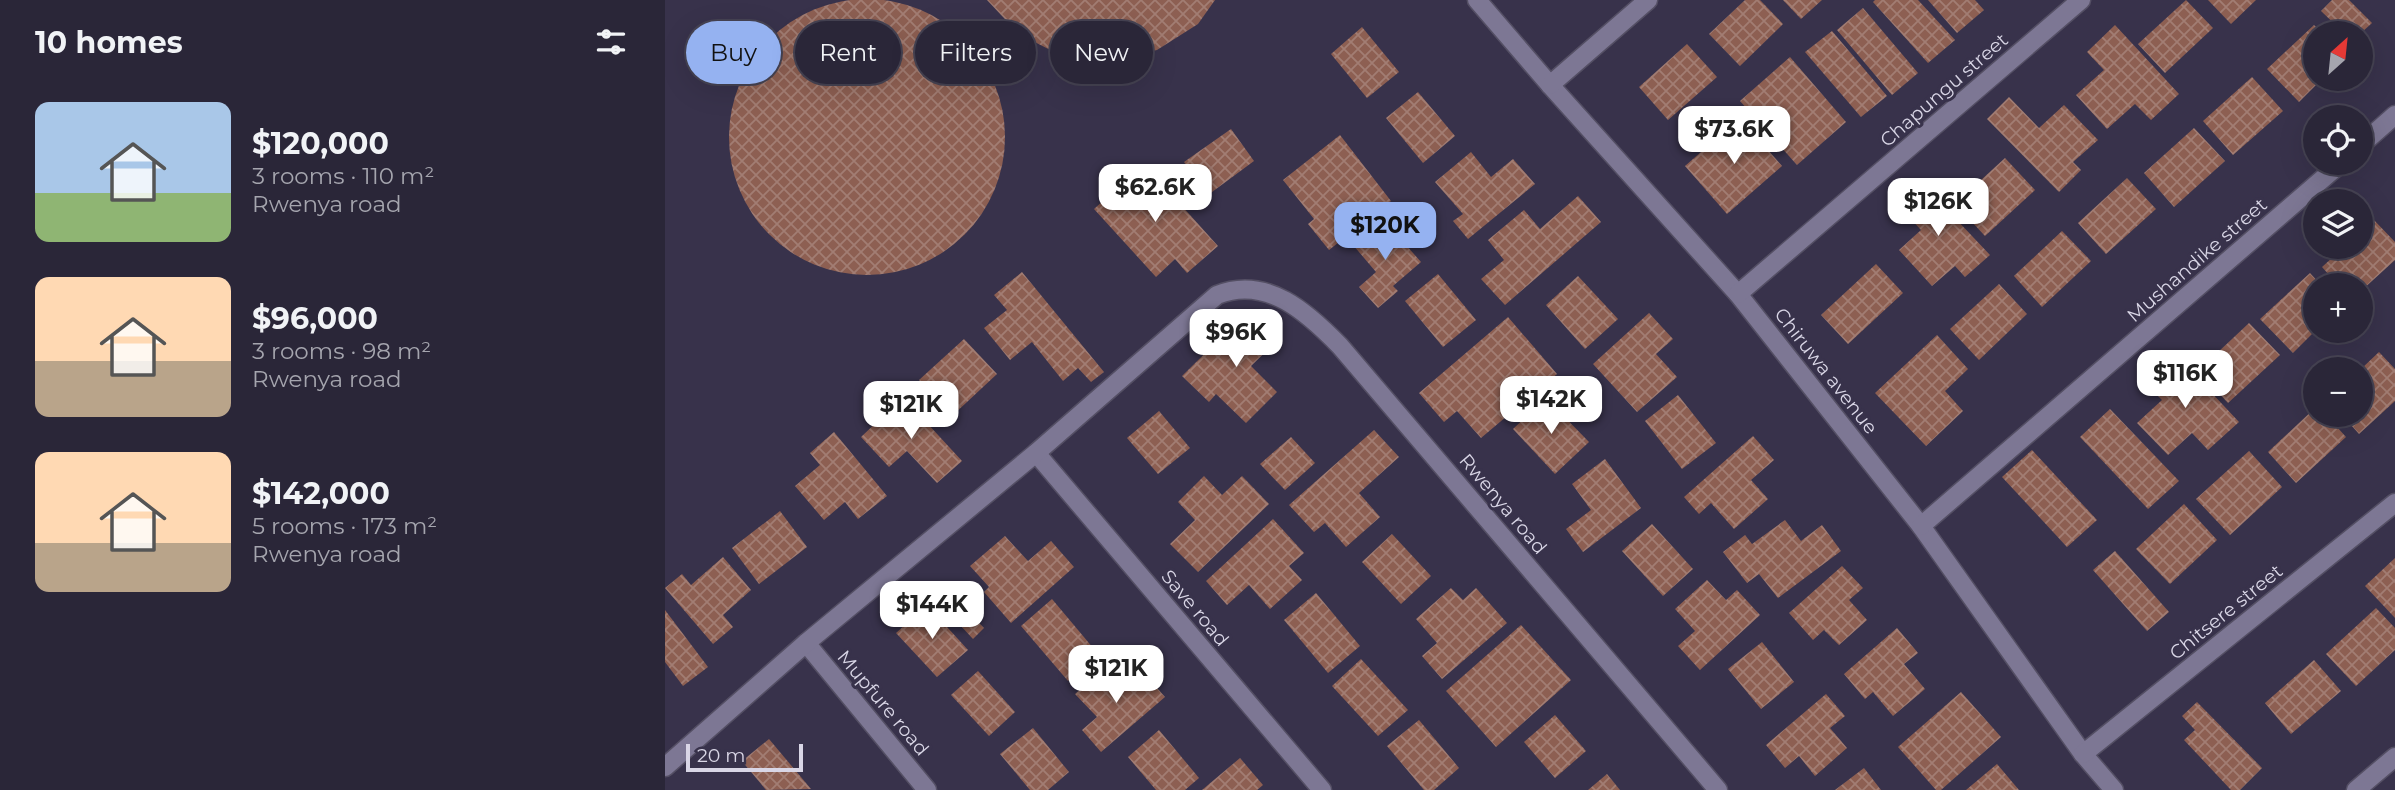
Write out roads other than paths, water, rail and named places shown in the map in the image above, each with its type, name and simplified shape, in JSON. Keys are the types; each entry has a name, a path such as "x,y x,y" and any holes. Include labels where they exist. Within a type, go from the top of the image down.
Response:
{"street":[{"name":"Chiruwa avenue","path":"1477,0 1738,294 1921,526 2083,754 2114,790"},
{"path":"1550,85 1648,0"},
{"name":"Chapungu street","path":"1738,294 2081,0"},
{"path":"2373,134 2395,115"},
{"name":"Mushandike street","path":"1921,526 2327,175"},
{"name":"Rwenya road","path":"1036,453 1217,295 1228,290 1247,289 1268,293 1288,302 1312,317 1341,346 1718,790"},
{"path":"665,767 806,643 1036,453"},
{"name":"Save road","path":"1036,453 1322,790"},
{"name":"Chitsere street","path":"2083,754 2395,503"},
{"name":"Mupfure road","path":"806,643 927,790"},
{"path":"2356,790 2395,757"}]}
